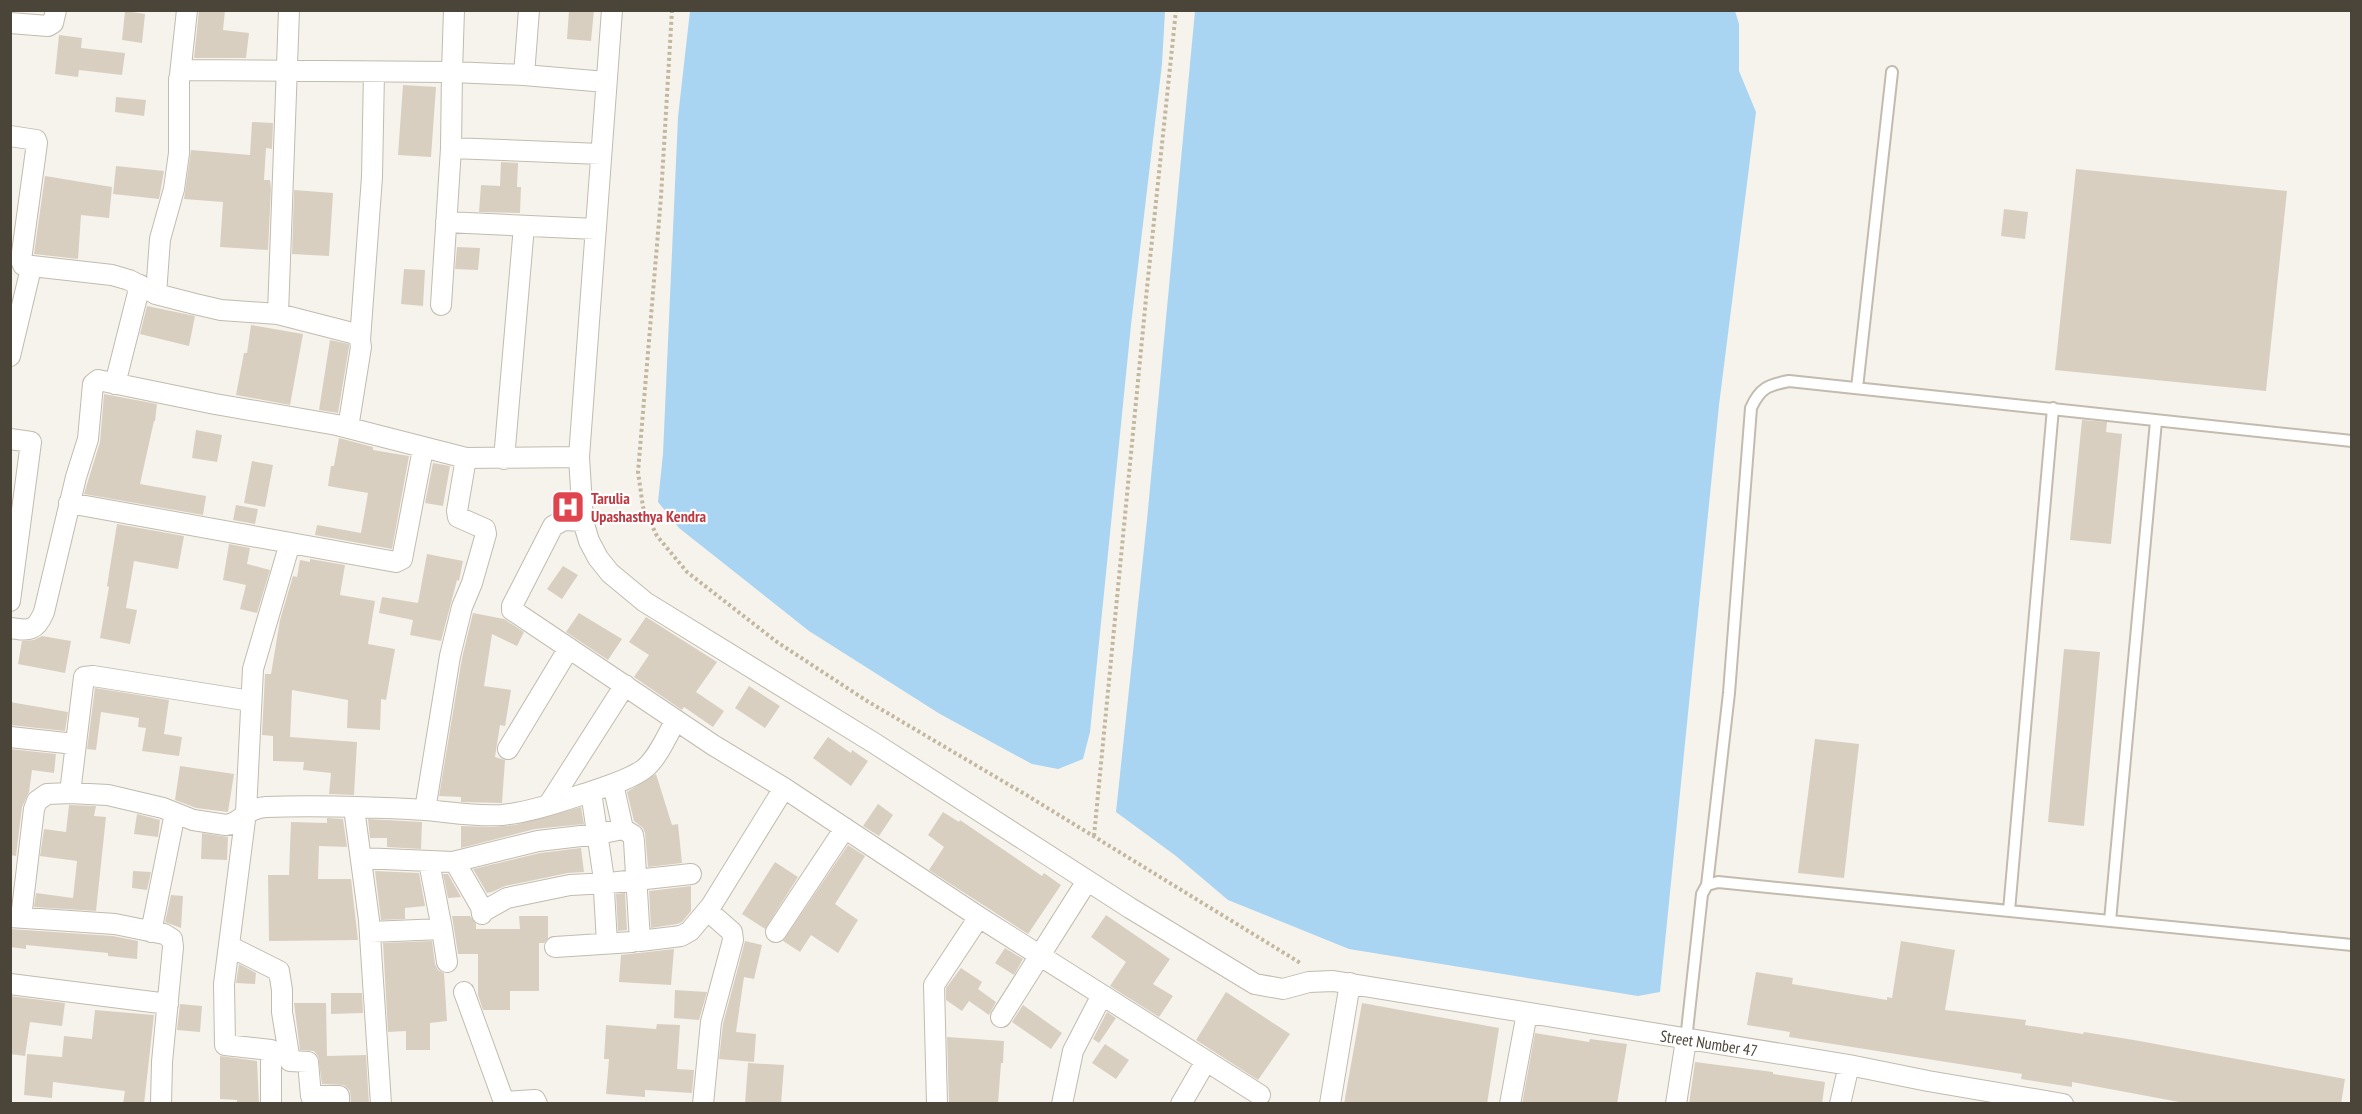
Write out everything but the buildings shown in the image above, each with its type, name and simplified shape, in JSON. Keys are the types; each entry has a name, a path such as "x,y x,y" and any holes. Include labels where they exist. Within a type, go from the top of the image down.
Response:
{"street":[{"path":"10,23 48,26 53,23 56,10"},
{"path":"115,384 148,289 174,189 178,163 180,75 187,10"},
{"path":"278,314 289,10"},
{"path":"441,304 451,148 454,10"},
{"path":"524,75 529,10"},
{"name":"Street Number 47","path":"612,10 579,457 583,521 589,541 598,558 610,573 645,602 874,743 1087,881 1255,984 1283,989 1320,981 1353,984 1849,1065 2002,1098 2062,1104"},
{"path":"180,75 186,70 452,72 606,82"},
{"path":"348,428 360,340 372,177 374,72"},
{"path":"10,136 31,138 36,140 37,144 21,260 23,265 31,268 95,272 221,310 278,314 356,334 360,340"},
{"path":"451,148 601,154"},
{"path":"446,222 596,229"},
{"path":"504,459 524,226"},
{"path":"10,356 31,268"},
{"path":"10,628 24,630 34,628 39,624 69,503 88,439 93,384 98,380 348,428 423,449 466,458 579,457"},
{"path":"10,439 31,442 10,601"},
{"path":"69,503 400,562 415,500 423,449"},
{"path":"425,810 450,656 462,608 486,534 482,525 458,517 466,458"},
{"path":"583,521 564,520 553,526 512,608 676,720 1260,1095"},
{"path":"271,1104 271,1050 229,1047 224,1042 224,984 246,812 253,669 290,543"},
{"path":"508,749 569,648"},
{"path":"70,793 82,681 87,676 251,701"},
{"path":"549,804 625,685"},
{"path":"161,1104 172,939 164,934 96,921 16,917 37,801 47,794 108,795 144,802 193,820 226,825 232,825 246,812 263,807 425,810 495,815 549,804 591,792 644,769 652,761 676,720"},
{"path":"10,737 75,744"},
{"path":"613,784 623,829"},
{"path":"361,858 455,862 538,841 623,829 633,835 640,941 686,935 708,910 784,788"},
{"path":"591,792 604,884 607,943"},
{"path":"354,808 370,932 381,1104"},
{"path":"151,932 175,813"},
{"path":"776,932 845,828"},
{"path":"429,862 447,962"},
{"path":"455,862 482,913 507,898 579,884 604,884 691,874"},
{"path":"1001,1017 1087,881"},
{"path":"703,1104 712,1016 733,940 732,932 708,910"},
{"path":"937,1104 934,986 979,916"},
{"path":"370,932 442,929"},
{"path":"555,947 632,942"},
{"path":"229,946 279,971 282,1012 290,1061 308,1062 311,1096 339,1096 339,1104"},
{"path":"10,984 168,1004"},
{"path":"1330,1104 1353,984"},
{"path":"464,992 504,1102 535,1100 537,1104"},
{"path":"1062,1104 1073,1051 1102,995"},
{"path":"1510,1104 1527,1013"},
{"path":"1676,1104 1686,1040"},
{"path":"1181,1104 1206,1061"},
{"path":"1840,1104 1849,1065"}],"lane":[{"path":"1857,388 1892,72"},
{"path":"1686,1040 1702,894 1707,885 1729,693 1751,408 1756,396 1769,385 1789,381 2352,441"},
{"path":"2009,911 2053,408"},
{"path":"2110,921 2156,421"},
{"path":"1707,885 1731,882 2352,945"}],"path":[{"path":"672,10 661,197 638,472 643,507 657,536 687,572 777,642 867,701 1094,836 1305,966"},
{"path":"1094,836 1176,10"}],"water":[{"path":"690,11 1165,11 1162,64 1131,325 1090,732 1083,759 1058,769 1032,764 940,714 809,631 679,528 658,502 663,454 678,117"},
{"path":"1195,11 1735,11 1739,24 1739,71 1756,112 1719,405 1660,992 1638,996 1349,949 1228,900 1176,856 1116,812 1147,520"}],"place":[{"name":"Tarulia Upashasthya Kendra","path":"568,507"}]}
